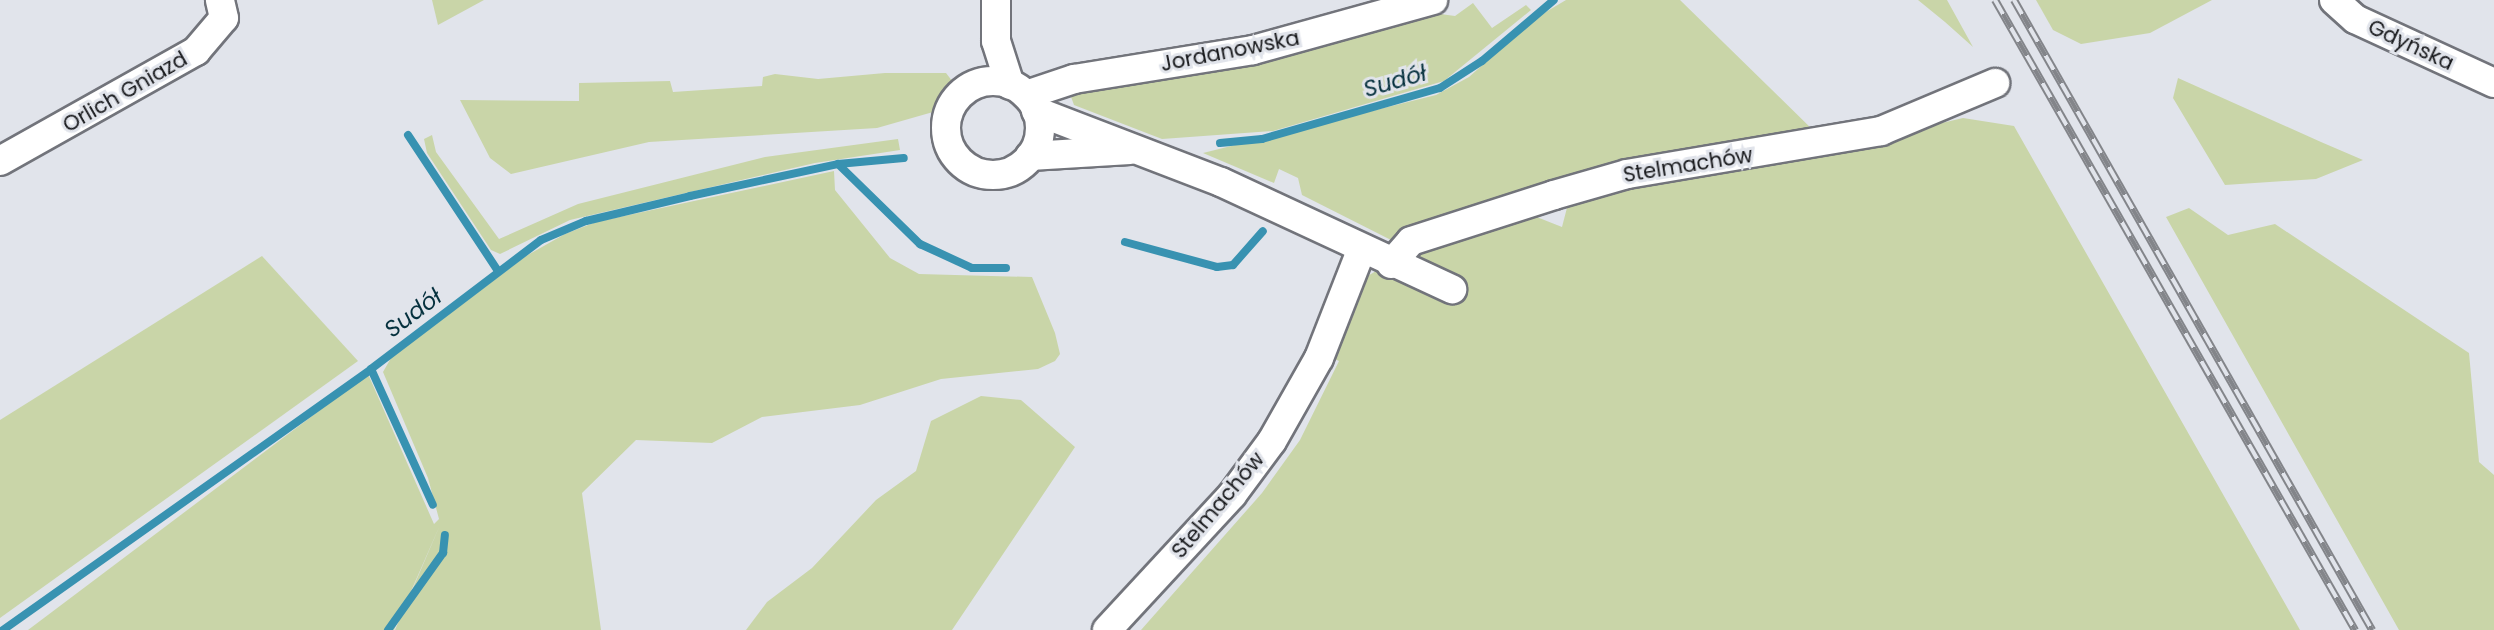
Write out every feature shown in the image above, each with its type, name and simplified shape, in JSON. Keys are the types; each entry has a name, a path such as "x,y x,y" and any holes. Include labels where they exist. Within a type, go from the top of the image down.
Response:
{"street":[{"name":"Orlich Gniazd","path":"0,161 196,51 224,18 220,0"},
{"path":"996,0 996,41 979,83 955,100 948,114 948,144 955,157 980,174 996,175 1030,156 1132,149"},
{"name":"Jordanowska","path":"1024,97 1074,79 1253,50 1433,0"},
{"name":"Gdyńska","path":"2334,0 2355,19 2494,83"},
{"path":"996,41 1024,97 1039,135 1030,156"},
{"path":"979,83 1024,97 1132,149 1221,182 1362,251 1452,289"},
{"name":"Stelmachów","path":"1391,264 1411,241 1554,195 1627,174 1881,131 1995,83"},
{"name":"Stelmachów","path":"1107,630 1232,495 1272,440 1319,358 1362,251"}],"green space":[{"path":"432,0 484,0 438,25"},
{"path":"1566,0 1680,0 1817,134 1393,241 1302,195 1298,178 1279,169 1274,183 1203,153 1436,95 1469,77 1534,19"},
{"path":"1918,0 1947,0 1973,47 1945,22"},
{"path":"2036,0 2212,0 2150,33 2081,44 2053,30"},
{"path":"1473,3 1492,28 1526,5 1531,10 1444,81 1273,131 1162,139 1074,105 1070,94 1276,59 1433,13 1455,16"},
{"path":"885,73 946,73 956,86 933,112 877,128 649,142 511,174 490,158 460,100 579,101 579,83 670,81 673,92 762,86 763,77 775,74 818,79"},
{"path":"2178,78 2363,160 2316,179 2225,185 2173,98"},
{"path":"1963,118 2014,126 2300,630 1141,630 1262,493 1300,440 1339,361 1330,357 1343,300 1366,277 1398,258 1519,210 1562,227 1569,200 1786,160"},
{"path":"432,135 436,152 499,239 578,204 765,157 898,139 900,150 815,163 570,220 500,254 491,250 427,153 424,139"},
{"path":"834,171 835,190 890,258 919,274 1032,277 1055,333 1060,354 1055,361 1038,369 941,379 860,405 762,417 712,443 636,440 582,493 601,630 395,630 440,525 394,630 28,630 368,374 434,524 439,519 428,478 383,372 391,358 526,256 565,234 596,222"},
{"path":"2189,208 2228,235 2275,224 2469,353 2479,462 2494,475 2494,630 2399,630 2166,217"},
{"path":"262,256 358,361 0,618 0,420"},
{"path":"981,396 1021,400 1075,447 952,630 746,630 767,602 812,568 876,500 916,471 931,421"}],"waterway":[{"name":"Sudół","path":"1220,143 1262,139 1440,88 1482,61 1554,0"},
{"path":"408,135 498,271"},
{"name":"Sudół","path":"3,630 371,369 541,240 586,221 690,196 838,164 904,158"},
{"path":"838,164 920,244 972,268 1006,268"},
{"path":"1125,242 1217,267 1233,265 1263,231"},
{"path":"371,369 433,505"},
{"path":"388,630 443,553 445,535"}],"railway":[{"path":"1995,0 2355,630"},
{"path":"2014,0 2372,630"}]}
